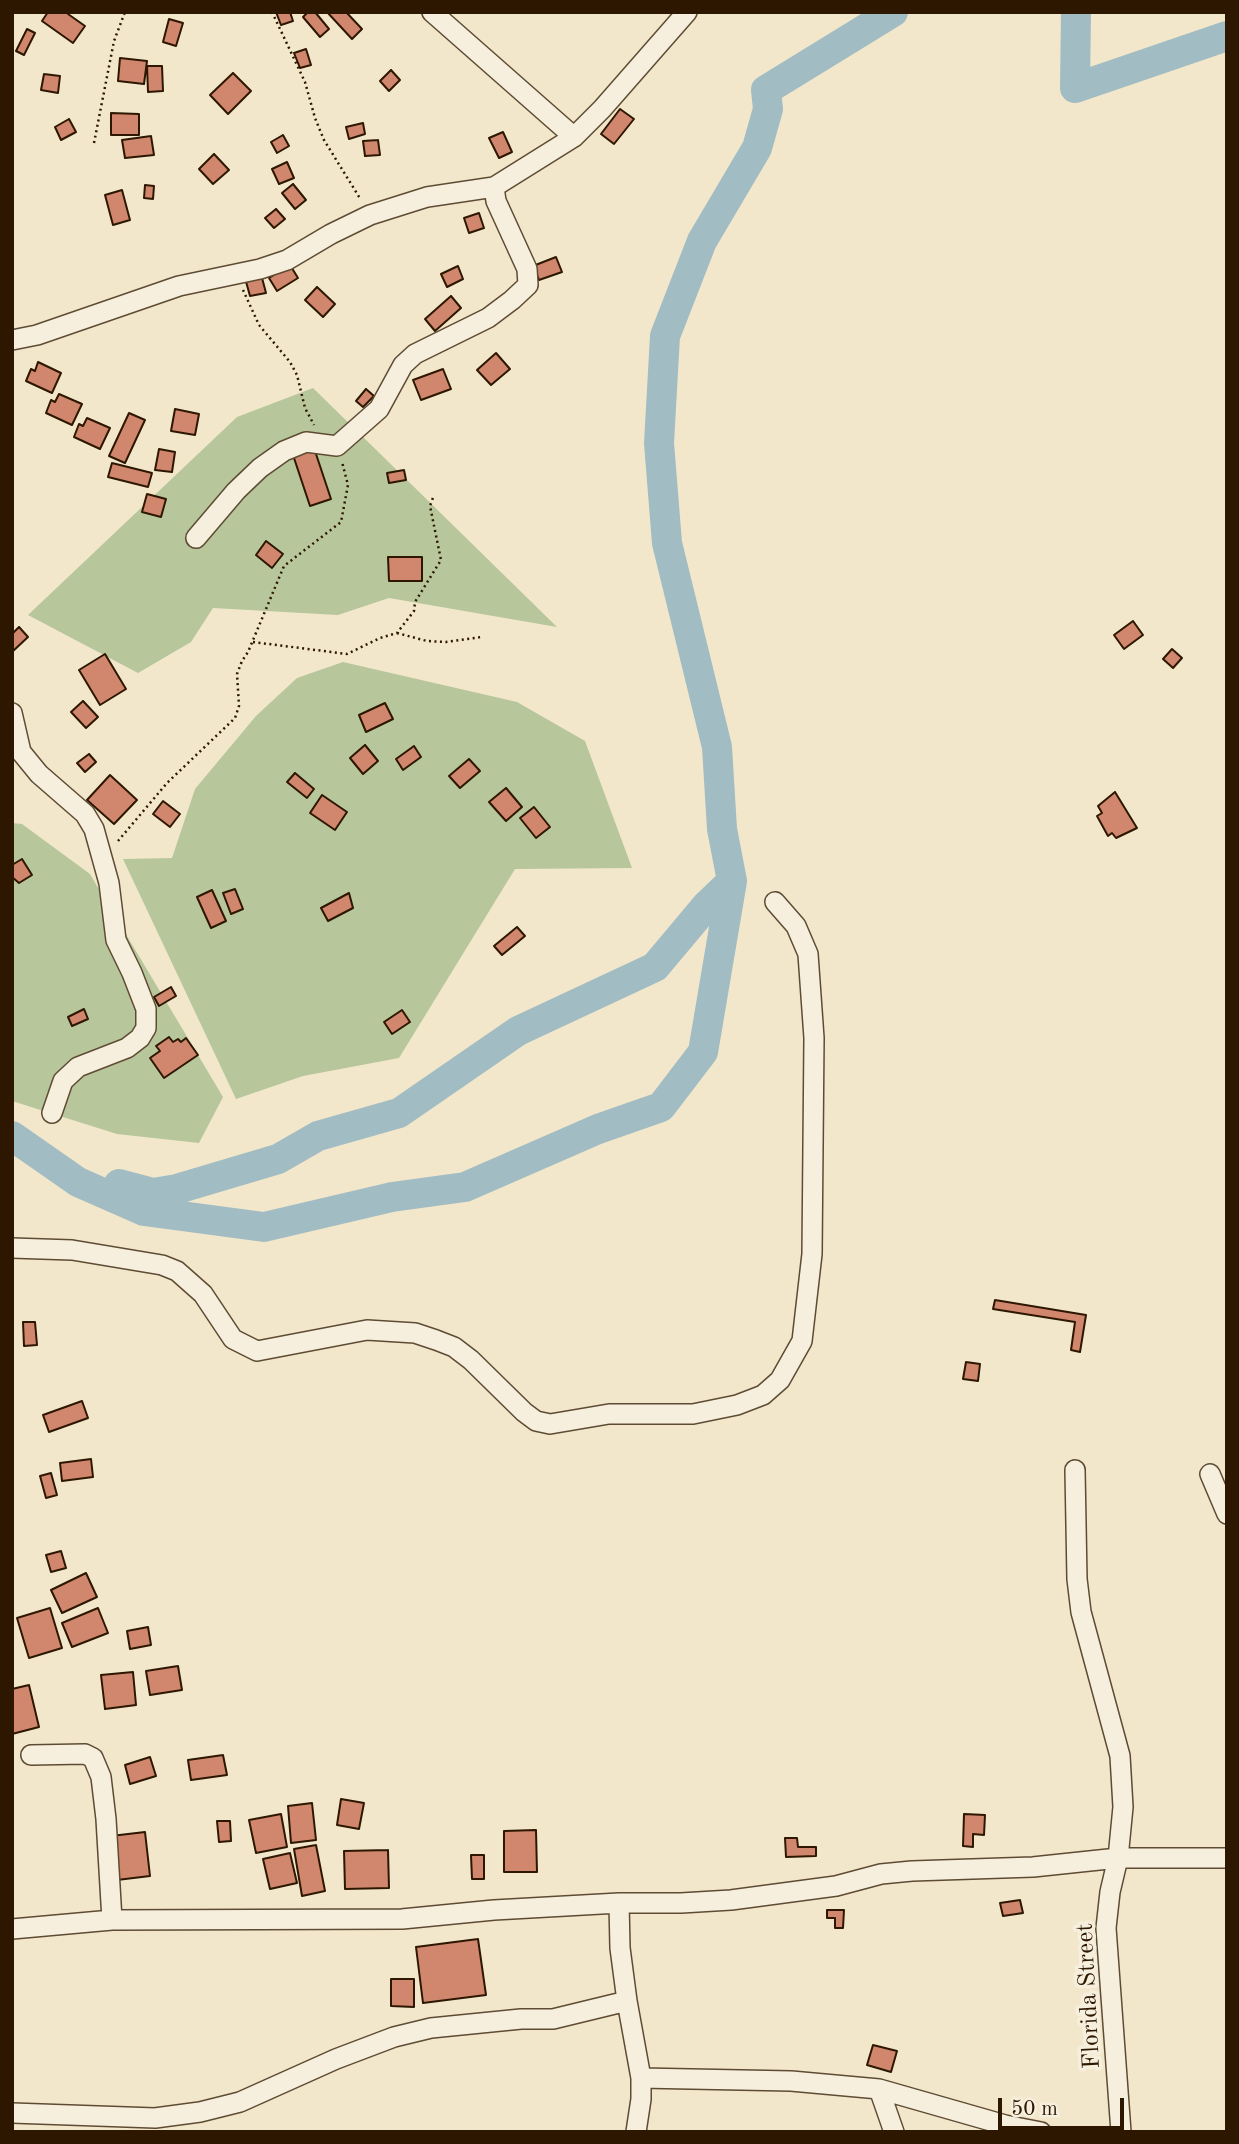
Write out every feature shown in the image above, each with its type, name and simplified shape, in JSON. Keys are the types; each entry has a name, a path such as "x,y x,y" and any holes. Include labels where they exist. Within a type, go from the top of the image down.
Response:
{"street":[{"path":"432,12 574,137"},
{"path":"12,340 60,328 179,286 260,269 288,260 331,233 370,215 427,197 494,187 574,137 687,12"},
{"path":"196,538 236,491 260,468 284,451 306,442 330,444 379,409 402,365 415,354 488,318 528,285 527,270 496,201 494,187"},
{"path":"12,713 21,752 39,774 85,814 94,829 109,883 116,940 146,1009 146,1028 140,1038 127,1048 78,1067 63,1081 52,1114"},
{"path":"12,1248 72,1250 162,1265 177,1271 203,1294 233,1339 257,1351 367,1331 415,1333 454,1347 524,1412 536,1421 550,1424 609,1414 693,1413 737,1405 763,1395 780,1380 802,1341 812,1254 814,1038 808,954 796,926 775,902"},
{"name":"Florida Street","path":"1075,1470 1077,1579 1081,1612 1120,1756 1123,1807 1118,1858 1110,1892 1106,1928 1121,2132"},
{"path":"1210,1474 1227,1514"},
{"path":"31,1755 85,1754 93,1758 101,1777 105,1809 112,1920"},
{"path":"12,1929 112,1920 402,1919 494,1910 619,1903 681,1903 731,1900 836,1885 902,1872 1033,1867 1118,1858 1227,1857"},
{"path":"619,1903 620,1948 641,2078 636,2132"},
{"path":"12,2113 155,2118 200,2112 240,2102 336,2059 419,2031 508,2020 553,2019 627,2001"},
{"path":"641,2078 791,2081 879,2089 1005,2125 1041,2132"},
{"path":"879,2089 894,2132"}],"path":[{"path":"94,144 105,79 114,41 125,12"},
{"path":"272,12 305,82 324,140 370,215"},
{"path":"103,858 167,783 235,718 239,706 237,674 284,566 341,522 348,485 330,444 305,408 297,375 290,362 259,325 236,274"},
{"path":"397,633 414,611 415,602 441,560 430,506 435,495"},
{"path":"252,642 347,654 397,633 427,641 446,642 481,637"}],"green space":[{"path":"313,388 557,627 389,598 338,615 213,608 191,642 138,673 28,615 237,417"},
{"path":"343,662 517,702 585,741 632,868 515,869 399,1058 303,1076 236,1099 123,859 172,858 195,789 256,716 297,678"},
{"path":"12,823 22,824 90,874 223,1097 199,1143 117,1134 12,1101"}],"building":[{"path":"48,12 70,12 68,14 85,26 73,43 42,21"},
{"path":"276,12 290,12 293,21 281,25"},
{"path":"308,12 315,12 329,29 320,37 303,17"},
{"path":"327,12 346,12 362,29 352,39"},
{"path":"169,19 183,23 176,46 163,42"},
{"path":"27,29 35,33 24,55 16,51"},
{"path":"306,49 311,65 300,68 294,53"},
{"path":"120,58 147,61 144,84 118,81"},
{"path":"147,66 162,66 163,91 148,92"},
{"path":"391,70 400,80 389,91 380,81"},
{"path":"233,73 251,91 228,114 210,95"},
{"path":"44,74 60,76 58,93 41,90"},
{"path":"620,109 634,119 614,144 601,134"},
{"path":"111,113 139,114 139,135 111,135"},
{"path":"69,119 76,132 61,140 55,127"},
{"path":"363,123 365,134 349,139 346,127"},
{"path":"503,132 512,152 499,158 489,138"},
{"path":"283,135 289,146 277,153 271,142"},
{"path":"151,136 154,155 125,158 122,140"},
{"path":"378,140 380,155 365,156 363,141"},
{"path":"214,154 229,170 213,184 199,169"},
{"path":"287,162 294,178 279,184 272,169"},
{"path":"293,184 306,200 295,209 282,193"},
{"path":"145,185 154,186 153,199 144,198"},
{"path":"122,190 130,220 113,225 105,195"},
{"path":"276,209 285,219 274,228 265,218"},
{"path":"479,213 484,228 469,233 464,218"},
{"path":"556,257 562,272 539,280 533,266"},
{"path":"290,265 298,278 277,291 269,278"},
{"path":"458,266 463,279 447,287 441,274"},
{"path":"261,274 266,293 250,296 245,278"},
{"path":"317,287 335,304 323,317 305,300"},
{"path":"451,296 461,308 435,331 425,319"},
{"path":"496,353 510,369 491,385 477,370"},
{"path":"38,362 61,373 52,393 26,381 31,369 35,371"},
{"path":"443,369 451,389 421,400 413,380"},
{"path":"366,389 374,396 363,407 356,401"},
{"path":"59,394 82,404 72,425 46,413 51,400 55,402"},
{"path":"175,409 199,414 195,435 171,431"},
{"path":"129,413 145,420 125,463 109,456"},
{"path":"87,418 110,428 100,449 74,437 79,424 83,426"},
{"path":"313,445 331,499 310,506 292,452"},
{"path":"159,449 175,452 172,472 155,470"},
{"path":"112,463 152,473 148,487 108,477"},
{"path":"404,470 406,480 389,483 387,473"},
{"path":"147,494 166,499 161,517 142,512"},
{"path":"266,541 283,554 272,568 256,555"},
{"path":"388,557 422,557 422,581 389,581"},
{"path":"1133,621 1143,635 1124,649 1114,635"},
{"path":"19,627 28,637 12,652 12,634"},
{"path":"1172,649 1182,658 1173,668 1163,659"},
{"path":"105,654 126,689 100,705 79,670"},
{"path":"83,701 98,717 86,728 71,712"},
{"path":"385,703 393,719 366,732 359,715"},
{"path":"365,745 378,761 363,774 350,758"},
{"path":"414,746 421,757 403,770 396,759"},
{"path":"89,754 96,762 85,772 77,763"},
{"path":"469,759 480,771 460,788 449,776"},
{"path":"295,773 314,789 307,798 287,782"},
{"path":"110,775 137,800 114,824 87,800"},
{"path":"506,788 522,807 506,821 489,802"},
{"path":"1115,792 1137,828 1116,838 1112,833 1108,836 1097,816 1102,813 1098,806"},
{"path":"322,795 347,812 335,830 310,813"},
{"path":"163,801 180,814 170,827 153,814"},
{"path":"534,807 550,827 536,838 520,818"},
{"path":"22,859 32,875 19,883 12,877 12,865"},
{"path":"235,889 243,909 231,914 223,893"},
{"path":"212,890 226,921 211,928 197,897"},
{"path":"349,893 353,908 328,921 321,908"},
{"path":"517,927 525,936 502,955 494,946"},
{"path":"171,987 176,996 159,1006 154,997"},
{"path":"84,1009 88,1019 72,1026 68,1017"},
{"path":"402,1010 410,1022 392,1034 384,1022"},
{"path":"169,1037 173,1042 178,1039 181,1042 186,1038 198,1055 164,1078 150,1058 160,1051 156,1046"},
{"path":"995,1300 1086,1315 1080,1352 1071,1350 1075,1322 993,1309"},
{"path":"23,1322 35,1322 37,1345 24,1346"},
{"path":"966,1362 980,1364 978,1381 963,1379"},
{"path":"82,1401 88,1418 49,1432 43,1415"},
{"path":"91,1459 93,1477 62,1481 60,1463"},
{"path":"51,1473 57,1495 46,1498 40,1476"},
{"path":"61,1551 66,1568 51,1572 46,1555"},
{"path":"86,1573 97,1597 62,1613 51,1590"},
{"path":"50,1608 62,1648 29,1658 17,1618"},
{"path":"98,1608 108,1633 72,1647 62,1623"},
{"path":"148,1627 151,1645 130,1649 127,1631"},
{"path":"178,1666 182,1690 150,1695 146,1671"},
{"path":"133,1672 136,1705 105,1709 101,1675"},
{"path":"29,1685 39,1727 12,1734 12,1689"},
{"path":"223,1755 227,1775 191,1780 188,1760"},
{"path":"150,1757 156,1776 130,1784 125,1765"},
{"path":"341,1799 364,1803 359,1829 337,1825"},
{"path":"312,1803 316,1840 291,1843 288,1806"},
{"path":"281,1814 287,1847 256,1853 249,1820"},
{"path":"964,1814 985,1815 984,1835 973,1834 973,1847 963,1846"},
{"path":"217,1821 230,1821 231,1841 219,1842"},
{"path":"536,1830 537,1872 504,1872 504,1831"},
{"path":"145,1832 150,1876 117,1880 111,1836"},
{"path":"785,1838 797,1838 798,1847 816,1847 816,1856 786,1857"},
{"path":"316,1845 325,1891 302,1896 294,1849"},
{"path":"388,1850 389,1888 345,1889 344,1851"},
{"path":"290,1853 297,1883 270,1889 263,1859"},
{"path":"471,1855 484,1855 484,1879 472,1879"},
{"path":"1020,1900 1023,1913 1003,1916 1000,1903"},
{"path":"827,1910 844,1910 843,1928 835,1928 835,1918 827,1918"},
{"path":"478,1939 486,1995 423,2003 416,1947"},
{"path":"391,1979 414,1979 414,2007 391,2006"},
{"path":"873,2045 897,2051 891,2072 867,2065"}],"waterway":[{"path":"12,1136 78,1182 144,1211 264,1227 392,1197 465,1187 598,1129 661,1107 703,1052 732,881 722,829 717,747 667,543 659,443 665,336 702,241 757,148 768,109 766,90 893,12"},
{"path":"1076,12 1075,88 1227,36"},
{"path":"119,1184 153,1193 177,1189 278,1159 318,1136 399,1113 518,1031 655,967 707,905 732,881"}]}
